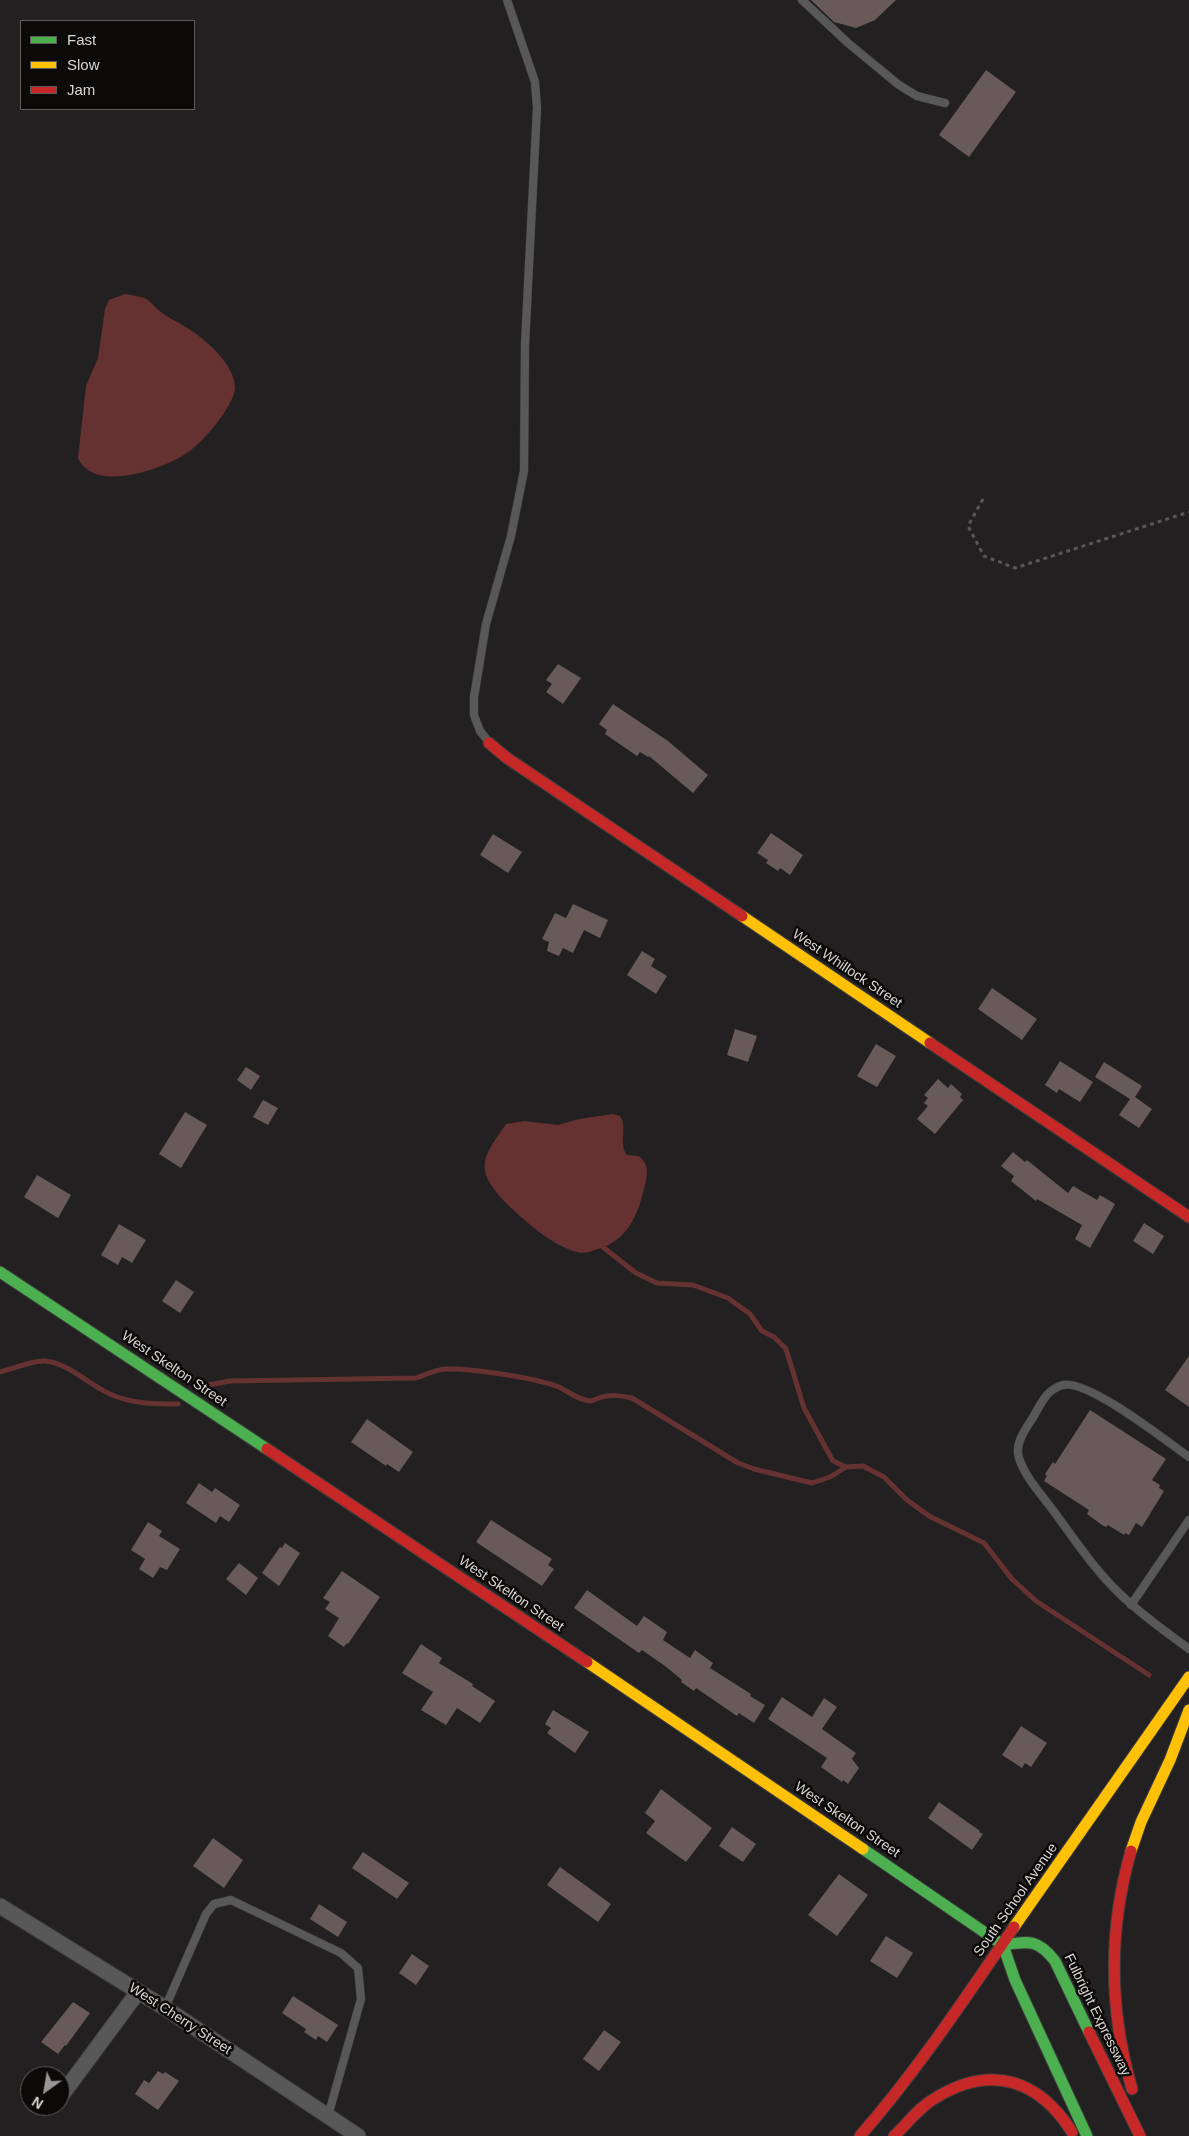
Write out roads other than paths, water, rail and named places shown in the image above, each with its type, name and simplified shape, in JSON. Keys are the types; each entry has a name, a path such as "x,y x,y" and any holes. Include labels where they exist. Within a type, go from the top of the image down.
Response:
{"main road":[{"name":"West Whillock Street","path":"489,743 507,758 1189,1217"},
{"name":"West Skelton Street","path":"0,1272 686,1728 1003,1945"},
{"name":"South School Avenue","path":"860,2136 916,2067 1189,1677"},
{"path":"1147,2136 1127,2075 1118,2031 1114,1986 1113,1941 1115,1920 1133,1843 1170,1760 1189,1710"},
{"name":"Fulbright Expressway","path":"1003,1945 1031,1941 1040,1943 1055,1961 1140,2136"},
{"path":"1003,1945 1015,1980 1087,2136"},
{"path":"894,2136 920,2110 949,2090 964,2083 998,2080 1019,2084 1040,2094 1054,2105 1074,2136"}],"street":[{"name":"West Cherry Street","path":"0,1906 164,2008 358,2136"},
{"path":"70,2084 138,1992"}],"lane":[{"path":"489,743 480,731 474,715 474,697 486,624 511,536 524,471 525,344 536,108 535,82 507,0"},
{"path":"802,0 848,44 899,85 917,96 945,103"},
{"path":"1189,1458 1094,1393 1076,1384 1065,1385 1050,1391 1019,1440 1017,1450 1020,1460 1031,1480 1116,1591 1189,1649"},
{"path":"1132,1605 1189,1520"},
{"path":"164,2008 206,1914 214,1904 231,1900 341,1953 358,1968 361,1999 328,2116"}],"waterway":[{"path":"604,1248 636,1273 657,1283 693,1285 728,1298 750,1314 762,1331 774,1337 786,1349 804,1408 833,1461 846,1467"},
{"path":"0,1372 29,1363 45,1361 71,1370 102,1390 127,1400 144,1403 178,1404"},
{"path":"197,1387 230,1381 416,1378 445,1369 486,1372 549,1384 587,1401 610,1396 632,1398 738,1463 754,1469 812,1483 830,1477 846,1467 863,1466 884,1477 907,1500 929,1516 984,1543 1012,1579 1036,1601 1149,1675"}]}
